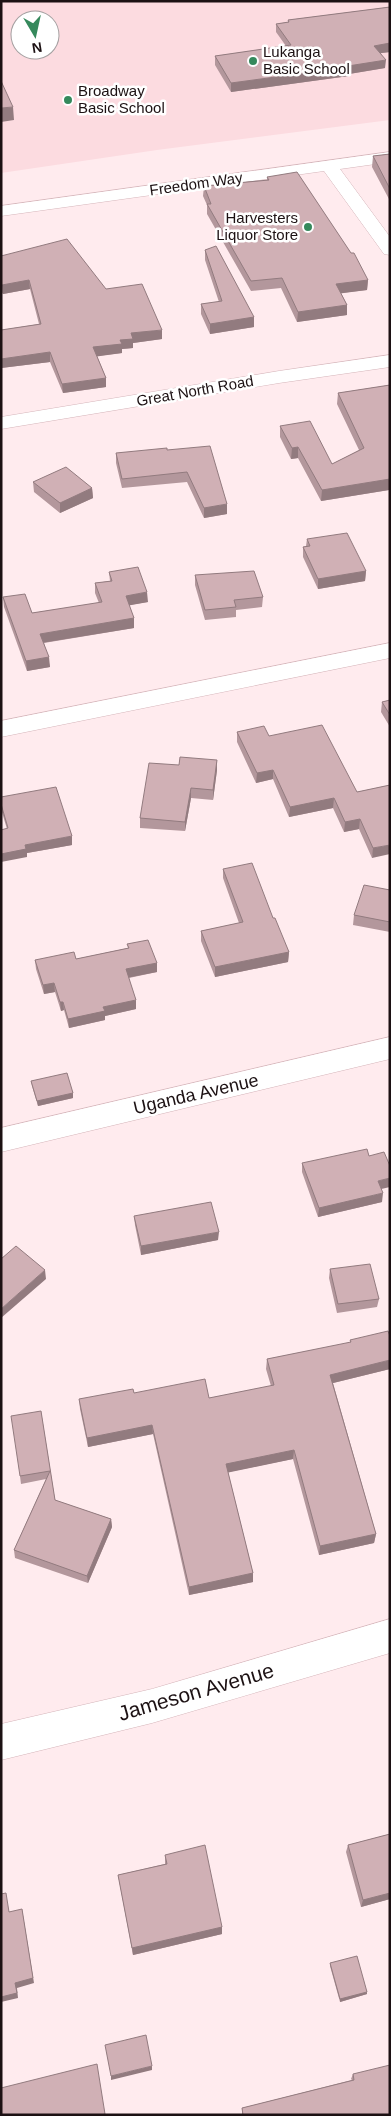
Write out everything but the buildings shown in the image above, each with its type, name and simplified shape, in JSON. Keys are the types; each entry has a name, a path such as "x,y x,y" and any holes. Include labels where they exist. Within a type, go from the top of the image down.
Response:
{"main road":[{"name":"Freedom Way","path":"1,211 390,157"},
{"path":"329,166 390,250"},
{"name":"Great North Road","path":"1,423 279,376 390,361"},
{"path":"1,729 390,650"},
{"name":"Uganda Avenue","path":"1,1140 390,1048"},
{"name":"Jameson Avenue","path":"1,1742 152,1706 390,1636"}],"shaded area":[{"name":"Lukanga Basic School","path":"1,1 390,1 390,120 157,150 1,173"}],"place":[{"name":"Lukanga Basic School","path":"253,61"},
{"name":"Broadway Basic School","path":"68,100"},
{"name":"Harvesters Liquor Store","path":"308,227"}]}
